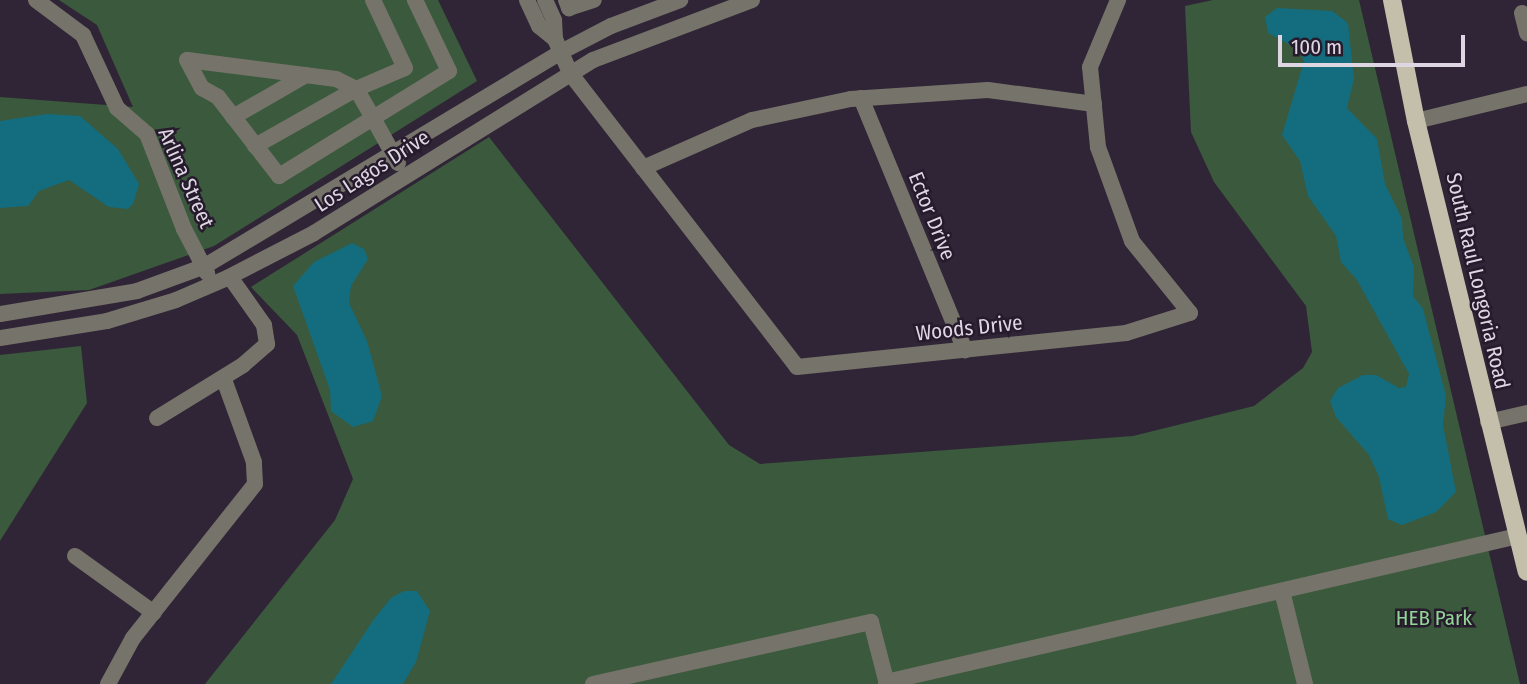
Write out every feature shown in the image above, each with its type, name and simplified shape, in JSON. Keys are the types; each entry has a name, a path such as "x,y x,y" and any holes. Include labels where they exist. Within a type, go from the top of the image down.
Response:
{"main road":[{"name":"South Raul Longoria Road","path":"1392,0 1416,121 1527,572"}],"street":[{"name":"Arlina Street","path":"36,0 83,35 117,108 147,134 184,229 205,266 211,286"},
{"path":"256,146 356,89 405,68 373,0"},
{"path":"405,174 393,154 373,118 356,89 336,79 187,60 202,88 218,97 279,176 373,118 449,71 415,0"},
{"path":"527,0 539,26 558,45"},
{"path":"545,0 554,20 558,45"},
{"path":"566,0 569,8 594,0"},
{"name":"Los Lagos Drive","path":"0,314 137,291 205,266 393,154 558,45 680,0"},
{"name":"Los Lagos Drive","path":"0,338 107,321 211,286 314,233 570,73 640,41 752,0"},
{"name":"Woods Drive","path":"558,45 570,73 797,367 1126,333 1190,313 1132,241 1098,148 1090,67 1118,0"},
{"path":"1522,13 1527,33"},
{"path":"233,117 306,75"},
{"path":"643,168 751,120 797,107 861,98 988,90 1094,104"},
{"path":"1416,121 1527,94"},
{"name":"Ector Drive","path":"861,98 965,350"},
{"path":"157,418 223,377 267,344 264,326 230,277"},
{"path":"108,684 154,613 255,484 254,462 223,377"},
{"path":"1488,422 1527,413"},
{"path":"593,684 871,622 887,683 922,679 1282,591 1518,537"},
{"path":"75,556 154,613"},
{"path":"1282,591 1305,684"}],"green space":[{"path":"59,0 438,0 477,81 214,246 89,290 0,294 0,97 133,107 97,25"},
{"name":"HEB Park","path":"1213,0 1359,0 1520,684 205,684 335,520 353,479 297,335 251,287 489,137 729,445 760,464 1133,436 1254,406 1303,368 1312,352 1306,306 1214,182 1191,132 1185,6"},
{"path":"81,346 87,403 0,541 0,355"}],"water":[{"path":"1277,8 1332,11 1348,23 1354,79 1347,108 1377,139 1385,184 1402,219 1403,238 1414,267 1413,296 1423,309 1446,396 1443,425 1456,492 1436,512 1402,525 1388,519 1379,477 1369,455 1336,417 1330,401 1338,388 1363,375 1376,375 1399,388 1406,387 1409,374 1357,280 1341,262 1336,236 1308,196 1300,161 1282,135 1304,61 1299,50 1268,33 1265,17"},
{"path":"47,114 80,116 118,149 139,184 133,204 128,209 109,207 69,180 39,191 28,206 0,208 0,121"},
{"path":"352,243 364,249 368,259 351,286 349,303 367,341 382,396 373,421 353,427 331,411 330,390 293,286 314,262"},
{"path":"404,591 417,591 430,611 416,662 403,684 331,684 374,619 391,598"}]}
